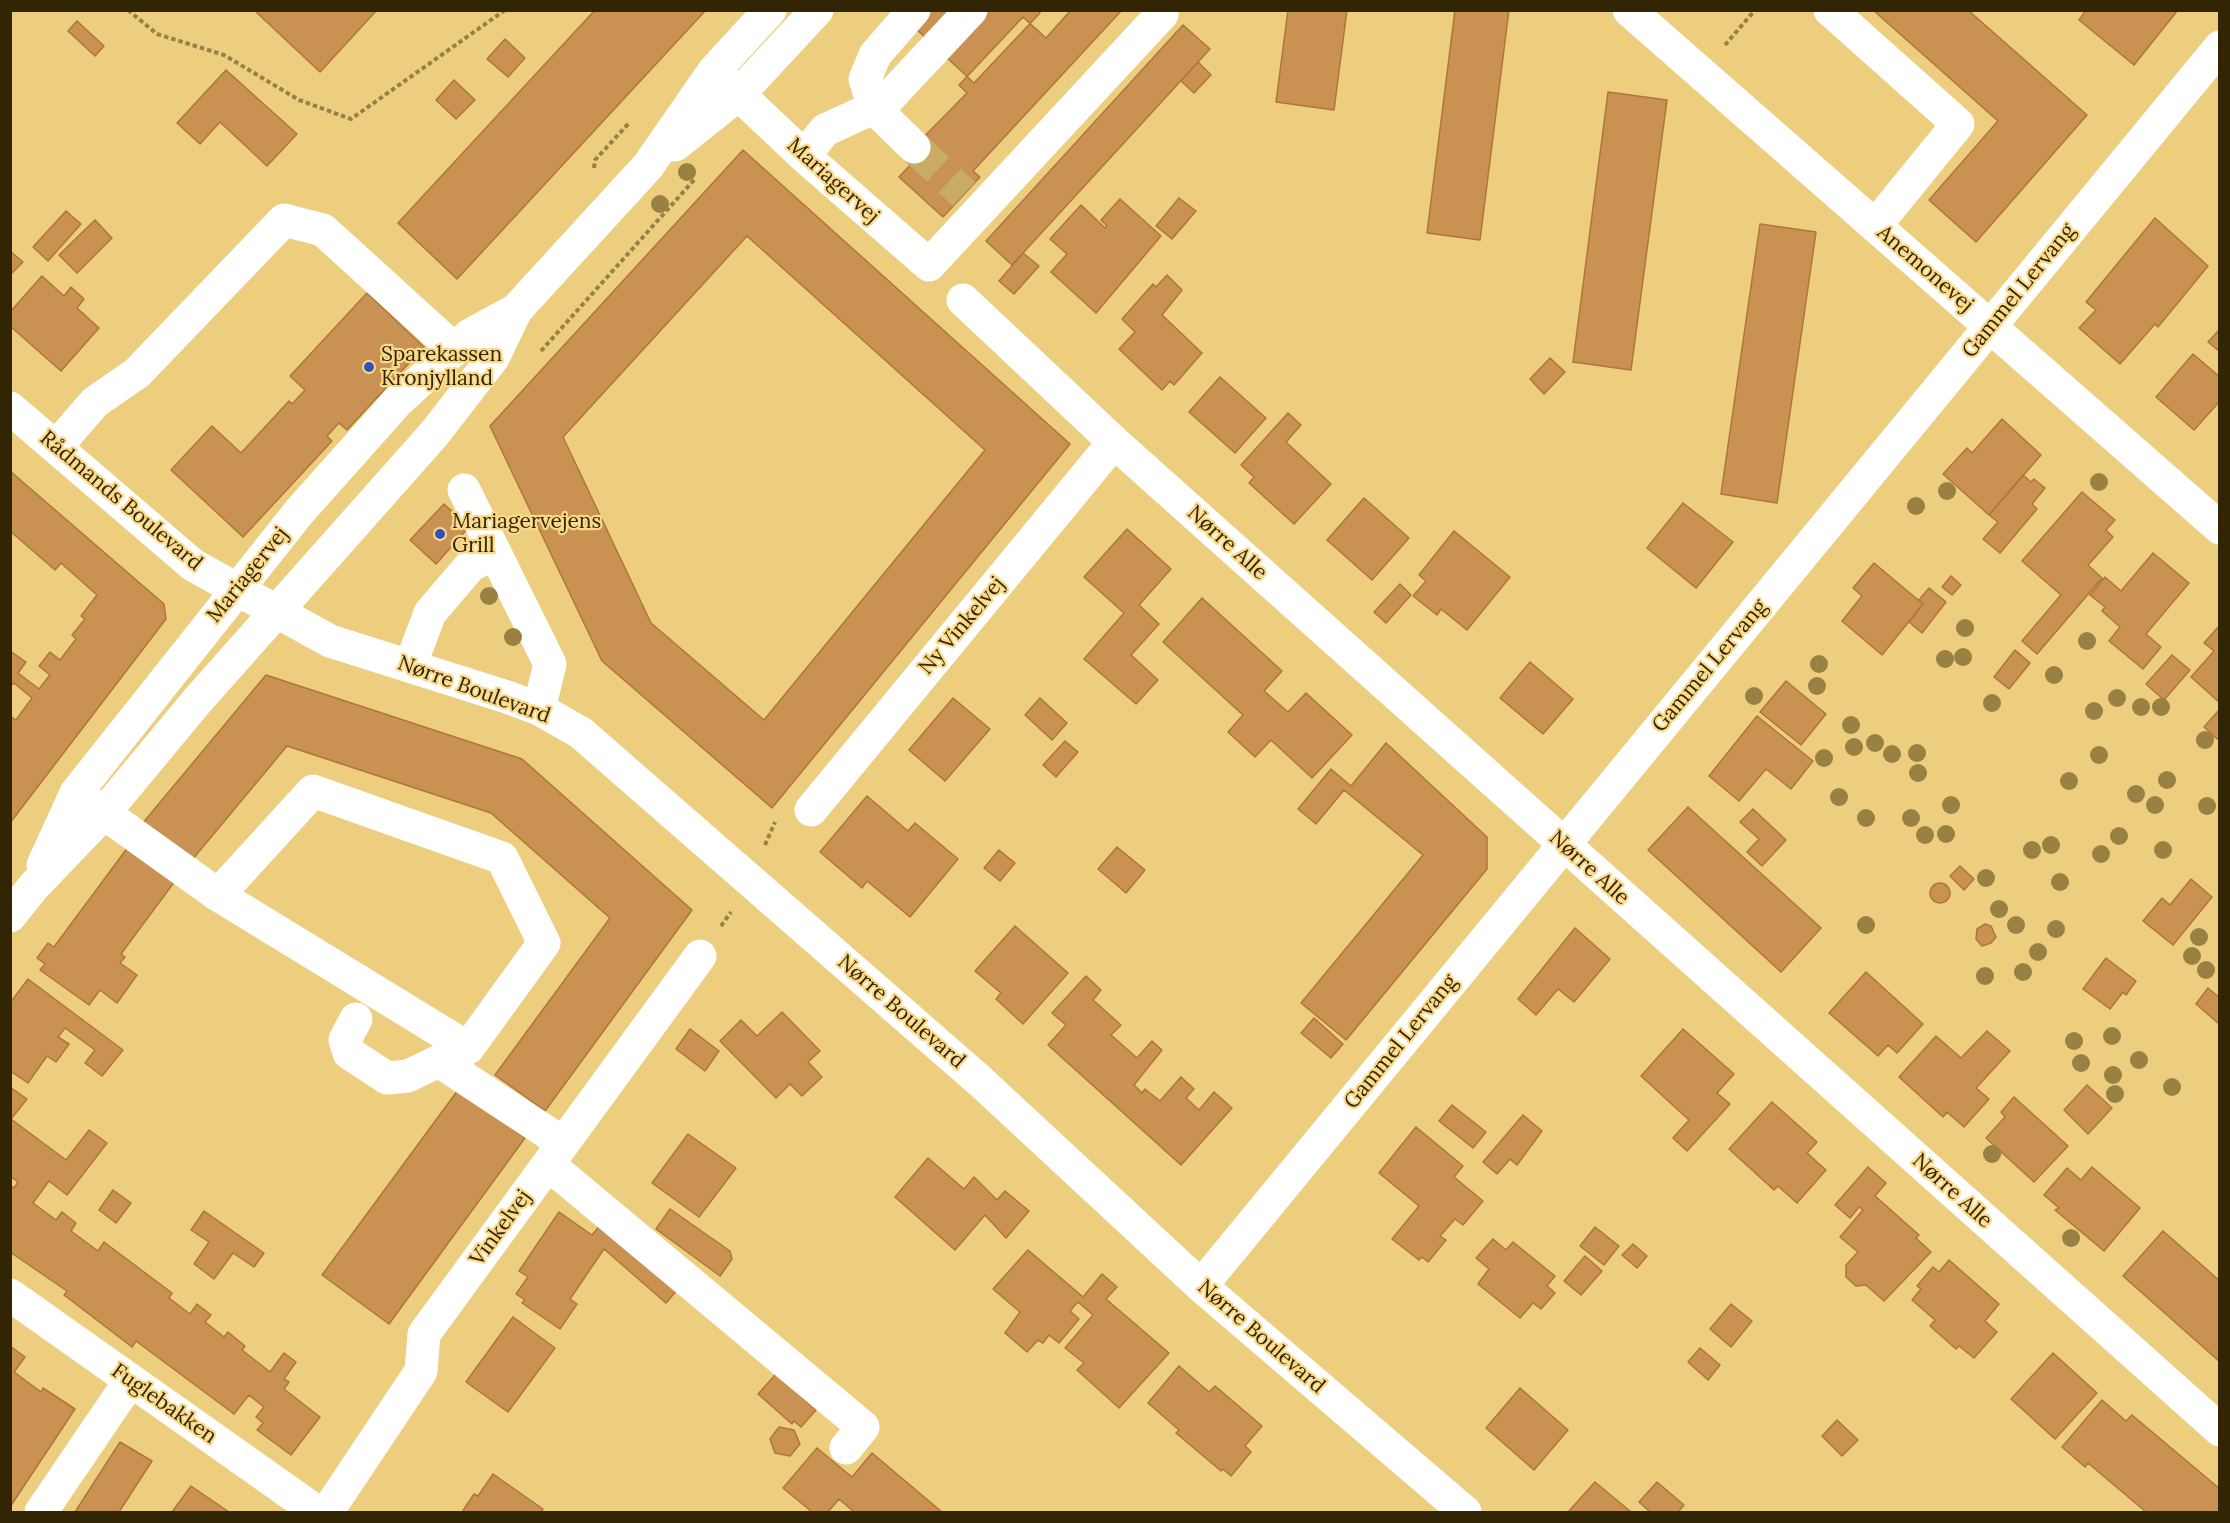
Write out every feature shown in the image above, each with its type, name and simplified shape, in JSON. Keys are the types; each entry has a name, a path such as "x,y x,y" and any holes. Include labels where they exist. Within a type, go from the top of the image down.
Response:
{"street":[{"name":"Mariagervej","path":"10,916 34,886 105,813 276,611 434,434 493,358 516,310 648,166 714,71 770,10"},
{"name":"Mariagervej","path":"648,166 739,94 817,10"},
{"path":"914,10 875,56 865,79 873,108 914,147"},
{"path":"804,156 825,130 884,103 971,10"},
{"name":"Anemonevej","path":"1629,10 2220,528"},
{"path":"1830,10 1958,124 1875,225"},
{"name":"Mariagervej","path":"714,71 804,156 929,265 972,202 1162,14"},
{"name":"Gammel Lervang","path":"1201,1286 1562,844 2220,47"},
{"path":"56,447 95,402 137,373 284,220 323,230 454,350"},
{"name":"Nørre Alle","path":"963,300 1114,442 2220,1430"},
{"name":"Mariagervej","path":"34,886 76,793 299,512 398,401 471,335 516,310"},
{"name":"Rådmands Boulevard","path":"10,408 193,565 276,611"},
{"name":"Ny Vinkelvej","path":"811,810 1114,442"},
{"path":"464,490 550,664 538,709"},
{"path":"410,666 430,613 471,565 495,554"},
{"name":"Nørre Boulevard","path":"276,611 330,641 538,709 581,733 980,1081 1201,1286 1465,1512"},
{"path":"76,793 218,896 468,1048 544,943 502,858 313,791 218,896"},
{"name":"Vinkelvej","path":"327,1512 420,1371 424,1334 700,956"},
{"path":"356,1019 345,1040 349,1053 387,1078 408,1077 439,1061 555,1154 863,1427 846,1448"},
{"name":"Fuglebakken","path":"10,1295 317,1512"},
{"path":"41,1512 130,1381"}],"path":[{"path":"128,10 157,34 224,55 299,100 351,119 505,10"},
{"path":"700,956 753,882 772,826 784,811 811,810"}],"building":[{"path":"254,10 377,10 320,72"},
{"path":"595,10 706,10 457,279 398,223"},
{"path":"902,10 1037,10 1040,13 974,83 899,13"},
{"path":"1071,10 1122,10 973,171 980,177 943,217 899,177 915,160 907,154 967,93 959,85 1023,17 1046,38"},
{"path":"1288,10 1347,10 1334,110 1276,102"},
{"path":"1455,10 1509,10 1480,240 1427,233"},
{"path":"1873,10 1968,10 2087,115 1976,242 1929,200 1998,121"},
{"path":"2086,10 2178,10 2134,65 2079,20"},
{"path":"77,21 104,46 95,56 68,31"},
{"path":"1183,25 1210,49 1012,265 986,241"},
{"path":"505,39 525,58 508,77 487,59"},
{"path":"1198,62 1211,75 1194,93 1181,81"},
{"path":"226,70 297,134 267,166 220,122 200,144 177,123"},
{"path":"454,80 475,100 456,119 436,100"},
{"path":"1608,92 1667,100 1631,370 1573,362"},
{"path":"743,150 1070,444 772,808 602,661 490,426","holes":["747,236 985,450 764,720 651,623 563,437"]},
{"path":"1179,198 1196,211 1172,239 1156,226"},
{"path":"1120,199 1161,236 1096,313 1051,272 1067,254 1050,239 1081,205 1105,228 1107,226 1101,220"},
{"path":"66,211 81,224 48,261 33,247"},
{"path":"2155,218 2208,266 2158,327 2155,324 2120,364 2079,328 2096,310 2086,302"},
{"path":"95,220 112,238 77,273 59,255"},
{"path":"1760,224 1816,232 1777,503 1721,494"},
{"path":"10,251 23,262 10,275"},
{"path":"1023,253 1039,266 1014,294 999,281"},
{"path":"1167,275 1182,290 1162,315 1202,353 1174,385 1170,381 1162,390 1119,349 1135,332 1122,319 1153,284 1156,287"},
{"path":"42,276 64,296 71,287 84,299 77,308 99,328 61,371 10,326 10,312"},
{"path":"367,293 424,347 347,430 339,423 327,436 332,441 243,537 171,470 212,426 241,453 289,401 292,404 305,390 290,376"},
{"path":"2220,329 2220,352 2208,342"},
{"path":"2193,354 2220,377 2220,401 2194,430 2156,397"},
{"path":"1550,358 1565,372 1544,394 1530,379"},
{"path":"1220,377 1266,418 1235,453 1189,412"},
{"path":"1288,413 1301,425 1286,442 1331,484 1294,524 1249,483 1254,477 1241,465"},
{"path":"2002,419 2041,455 1989,515 1943,474 1967,448 1972,453"},
{"path":"10,471 164,604 166,619 10,823 10,716 16,720 32,698 14,683 10,687 10,651 26,662 18,673 39,689 50,675 39,666 50,652 60,660 76,639 72,635 85,619 81,616 97,595 61,563 55,570 10,531"},
{"path":"2023,475 2031,482 2034,479 2045,488 2032,504 2037,509 2000,553 1983,539 1998,522 1989,515"},
{"path":"2082,492 2115,520 2106,530 2113,537 2088,565 2102,578 2037,654 2022,641 2061,595 2022,561"},
{"path":"1364,498 1409,538 1372,580 1327,540"},
{"path":"1683,503 1733,542 1696,588 1647,548"},
{"path":"444,504 469,527 436,564 410,540"},
{"path":"1127,529 1171,569 1139,605 1159,624 1131,655 1158,680 1136,704 1084,659 1124,613 1084,577"},
{"path":"1454,531 1510,577 1467,630 1441,609 1437,615 1413,596 1426,581 1419,575"},
{"path":"2153,553 2189,583 2146,634 2161,647 2143,669 2109,641 2120,627 2102,611 2105,607 2090,595 2105,577 2121,591"},
{"path":"1874,563 1923,604 1882,655 1842,621 1862,596 1853,588"},
{"path":"1951,576 1961,585 1952,595 1942,587"},
{"path":"1400,584 1411,595 1386,623 1374,612"},
{"path":"1929,588 1946,602 1922,633 1909,622 1923,604 1919,600"},
{"path":"1202,598 1282,671 1264,691 1288,712 1306,693 1352,735 1312,778 1271,740 1255,757 1228,732 1243,715 1163,642"},
{"path":"2220,625 2220,703 2191,677 2214,651 2204,643"},
{"path":"2015,650 2030,663 2009,689 1994,677"},
{"path":"2172,655 2190,670 2164,700 2146,684"},
{"path":"1530,662 1573,699 1543,734 1500,698"},
{"path":"266,675 522,759 692,910 545,1111 495,1075 610,918 491,813 287,746 187,866 137,830"},
{"path":"1786,681 1826,714 1801,745 1760,712"},
{"path":"953,698 990,729 945,781 909,750"},
{"path":"1040,698 1067,723 1052,740 1025,715"},
{"path":"2220,709 2220,737 2217,739 2204,727"},
{"path":"1757,716 1813,761 1791,789 1766,769 1739,801 1709,776"},
{"path":"1065,741 1078,752 1056,777 1043,765"},
{"path":"1386,743 1487,837 1487,869 1346,1040 1301,1003 1423,855 1344,790 1316,824 1298,809 1331,769 1351,786"},
{"path":"867,796 908,831 915,823 958,859 910,917 867,881 862,888 820,852"},
{"path":"1688,807 1821,928 1781,972 1648,850"},
{"path":"1753,809 1786,840 1762,866 1747,852 1759,839 1740,822"},
{"path":"128,847 175,881 121,954 125,957 120,963 137,975 117,1003 100,990 89,1005 40,970 45,964 37,958 48,943 54,947"},
{"path":"1117,847 1145,870 1126,893 1098,869"},
{"path":"999,850 1015,863 1000,881 984,868"},
{"path":"1960,866 1974,879 1964,890 1950,876"},
{"path":"2191,879 2212,897 2173,945 2143,921 2162,898 2170,905"},
{"path":"1940,883 1947,886 1950,893 1947,900 1940,903 1933,900 1930,893 1933,886"},
{"path":"1985,924 1991,926 1996,937 1991,943 1982,946 1976,939 1977,929"},
{"path":"1015,926 1068,973 1023,1024 996,999 1001,993 975,971"},
{"path":"1575,928 1610,959 1574,1002 1558,989 1536,1015 1518,999"},
{"path":"2106,958 2136,981 2126,995 2123,992 2110,1009 2083,989"},
{"path":"1866,972 1923,1024 1897,1053 1888,1045 1878,1056 1829,1013"},
{"path":"1086,976 1101,990 1093,1000 1121,1025 1111,1035 1137,1058 1152,1041 1162,1050 1134,1085 1142,1093 1145,1089 1160,1101 1181,1077 1194,1089 1186,1098 1199,1110 1214,1092 1232,1108 1181,1165 1048,1045 1066,1025 1052,1013"},
{"path":"28,979 123,1050 102,1076 85,1063 95,1050 65,1028 58,1037 69,1044 56,1062 47,1056 28,1083 10,1071 10,1003"},
{"path":"2208,988 2220,998 2219,1024 2196,1004"},
{"path":"782,1012 820,1051 808,1062 822,1077 802,1096 790,1084 776,1098 720,1041 741,1020 757,1036"},
{"path":"1314,1018 1343,1044 1331,1058 1301,1033"},
{"path":"690,1029 719,1051 705,1071 676,1049"},
{"path":"1683,1029 1734,1074 1717,1093 1730,1104 1687,1151 1673,1138 1689,1120 1641,1076"},
{"path":"1987,1031 2010,1051 1976,1088 1989,1099 1964,1127 1947,1112 1943,1117 1899,1077 1936,1036 1961,1058"},
{"path":"2087,1085 2112,1108 2088,1134 2064,1110"},
{"path":"10,1087 27,1099 11,1119 66,1160 89,1130 107,1143 67,1195 49,1181 33,1203 56,1220 62,1212 76,1223 71,1231 98,1251 104,1242 172,1293 169,1298 190,1314 197,1304 211,1315 205,1322 224,1337 228,1332 245,1346 242,1350 270,1372 284,1353 296,1362 284,1379 289,1382 284,1389 320,1417 291,1455 257,1430 263,1423 256,1417 264,1407 249,1395 234,1414 136,1341 132,1347 64,1295 67,1291 10,1252 10,1186 14,1188 18,1182 10,1176"},
{"path":"458,1090 525,1138 389,1324 322,1275"},
{"path":"2014,1097 2068,1146 2034,1182 1986,1138 2005,1117 2001,1112"},
{"path":"1772,1102 1817,1142 1807,1153 1826,1170 1797,1203 1778,1186 1774,1190 1729,1149"},
{"path":"1452,1105 1486,1132 1473,1148 1439,1121"},
{"path":"1523,1115 1542,1131 1517,1165 1510,1159 1497,1174 1483,1162"},
{"path":"1416,1127 1463,1166 1454,1177 1483,1201 1463,1225 1455,1219 1440,1236 1446,1240 1428,1262 1422,1257 1419,1260 1392,1239 1419,1206 1379,1173"},
{"path":"688,1134 736,1168 699,1217 652,1183"},
{"path":"928,1158 964,1189 974,1177 997,1200 1005,1191 1029,1211 1006,1238 985,1215 955,1250 895,1197"},
{"path":"1868,1167 1886,1183 1875,1196 1919,1235 1916,1238 1931,1252 1884,1301 1866,1285 1856,1286 1846,1277 1846,1265 1858,1252 1840,1237 1863,1210 1859,1207 1850,1218 1835,1205"},
{"path":"2092,1167 2140,1208 2104,1251 2055,1210 2059,1208 2044,1195 2067,1168 2081,1180"},
{"path":"113,1190 131,1203 116,1223 99,1210"},
{"path":"670,1209 730,1251 732,1259 720,1276 656,1229"},
{"path":"204,1211 264,1253 254,1267 233,1253 214,1279 194,1264 209,1242 191,1230"},
{"path":"559,1212 592,1235 603,1222 678,1289 666,1303 604,1249 570,1299 577,1304 560,1329 522,1303 525,1300 516,1294 528,1277 519,1271"},
{"path":"1595,1227 1619,1246 1604,1265 1580,1246"},
{"path":"2163,1231 2220,1281 2220,1362 2123,1276"},
{"path":"1493,1239 1506,1250 1513,1242 1555,1276 1547,1286 1555,1293 1541,1309 1533,1303 1520,1318 1478,1284 1489,1269 1476,1258"},
{"path":"1633,1244 1647,1256 1637,1268 1622,1255"},
{"path":"1028,1250 1083,1297 1102,1274 1117,1287 1106,1299 1169,1353 1119,1408 1077,1370 1084,1363 1065,1348 1093,1315 1078,1302 1070,1311 1079,1319 1059,1343 1049,1335 1043,1343 1038,1340 1027,1352 1005,1333 1020,1312 993,1289"},
{"path":"1585,1256 1602,1271 1581,1295 1564,1281"},
{"path":"1949,1260 1999,1304 1985,1321 1997,1332 1974,1358 1959,1346 1956,1349 1930,1326 1935,1320 1912,1300 1921,1289 1917,1286 1933,1267 1939,1272"},
{"path":"1731,1304 1752,1321 1731,1347 1710,1329"},
{"path":"513,1317 555,1348 508,1412 466,1382"},
{"path":"10,1346 25,1357 14,1372 41,1392 43,1388 75,1409 10,1507"},
{"path":"1700,1348 1720,1365 1708,1380 1688,1362"},
{"path":"2053,1353 2097,1393 2055,1439 2011,1399"},
{"path":"1179,1366 1209,1392 1215,1386 1262,1426 1245,1446 1251,1452 1231,1476 1223,1469 1221,1471 1176,1433 1179,1430 1148,1403"},
{"path":"776,1374 816,1410 801,1427 794,1421 792,1424 758,1394"},
{"path":"1520,1388 1568,1430 1534,1470 1486,1428"},
{"path":"2102,1400 2126,1421 2132,1415 2220,1489 2220,1512 2146,1512 2088,1463 2085,1467 2062,1447"},
{"path":"1837,1420 1858,1440 1842,1456 1822,1436"},
{"path":"779,1427 794,1430 800,1444 790,1456 775,1453 770,1439"},
{"path":"120,1442 152,1461 119,1512 75,1512"},
{"path":"817,1448 852,1477 872,1453 942,1512 854,1512 839,1499 828,1512 812,1512 783,1488"},
{"path":"493,1474 543,1509 541,1512 462,1512 474,1494 478,1496"},
{"path":"1595,1482 1631,1512 1568,1512"},
{"path":"1657,1482 1684,1505 1678,1512 1650,1512 1639,1502"},
{"path":"191,1486 229,1512 172,1512"}],"tunnel":[{"path":"914,147 964,194"}],"place":[{"name":"Sparekassen Kronjylland","path":"369,367"},
{"name":"Mariagervejens Grill","path":"440,534"}]}
